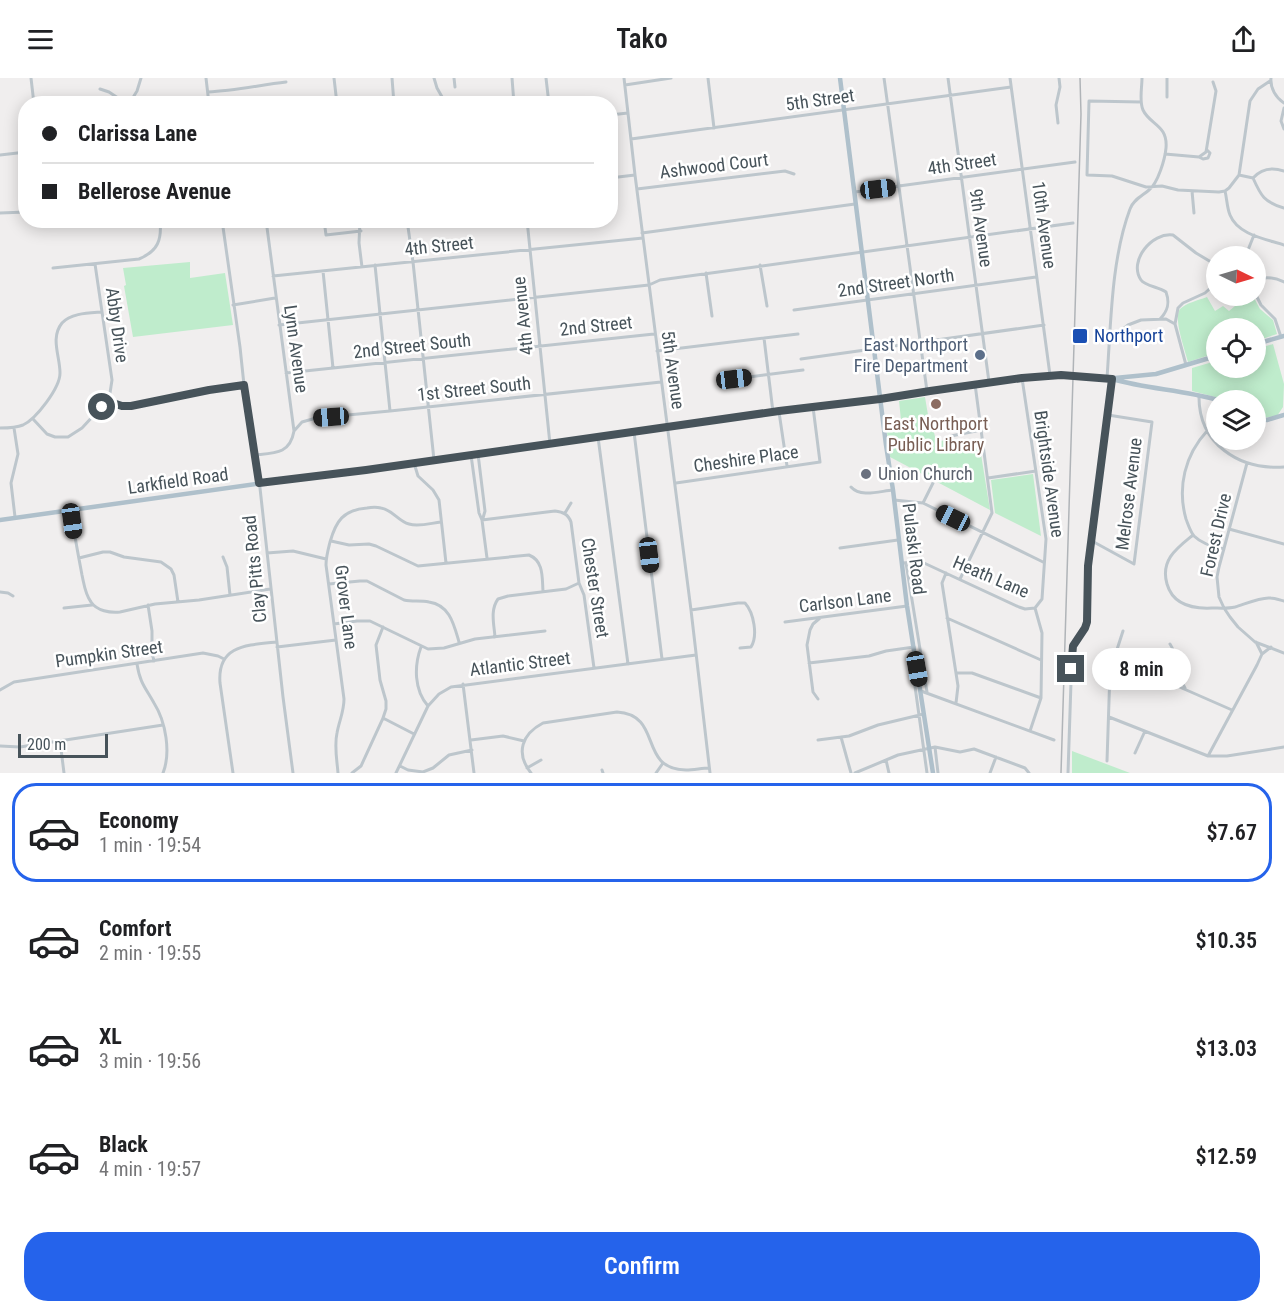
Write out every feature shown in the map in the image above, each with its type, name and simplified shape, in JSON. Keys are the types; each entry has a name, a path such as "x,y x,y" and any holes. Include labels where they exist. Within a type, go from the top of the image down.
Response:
{"main road":[{"name":"Pulaski Road","path":"840,78 898,540 904,563 907,606 924,692 921,714 933,773"},
{"path":"1266,341 1282,337"},
{"path":"1109,378 1156,374 1206,359"},
{"name":"Larkfield Road","path":"0,520 776,411 880,399 988,382 1050,375 1109,378"},
{"path":"1109,378 1206,397"},
{"path":"1266,420 1284,415"}],"street":[{"path":"31,78 33,96"},
{"path":"134,96 141,78"},
{"path":"206,78 208,96"},
{"path":"334,78 336,96"},
{"path":"392,78 393,96"},
{"path":"434,78 442,96"},
{"path":"454,78 455,87"},
{"path":"512,78 513,96"},
{"path":"546,78 548,96"},
{"name":"5th Avenue","path":"624,78 710,773"},
{"path":"625,85 671,78"},
{"path":"708,78 714,128"},
{"path":"884,78 927,391"},
{"name":"9th Avenue","path":"948,78 988,382"},
{"name":"10th Avenue","path":"1010,78 1050,375"},
{"path":"1058,123 1056,105 1060,87 1059,78"},
{"path":"1068,773 1072,652 1087,622 1088,566 1108,415 1110,338 1118,254 1131,205 1154,186 1165,154 1166,142 1162,131 1143,110 1142,78"},
{"path":"1167,78 1167,97"},
{"path":"1141,102 1089,101 1088,175 1112,176 1146,187 1225,191 1239,175 1250,101 1258,89 1271,80 1275,94 1284,103"},
{"path":"208,92 286,82"},
{"path":"1165,154 1199,157 1205,153 1216,91 1213,82"},
{"name":"5th Street","path":"632,139 1011,87"},
{"path":"100,89 116,96"},
{"path":"1284,108 1281,121 1284,129"},
{"path":"618,114 628,113"},
{"path":"0,155 18,153"},
{"name":"4th Street","path":"854,192 1075,162"},
{"path":"1253,178 1269,169 1284,171"},
{"name":"Ashwood Court","path":"637,189 785,171 794,174"},
{"path":"618,177 635,175"},
{"path":"1239,175 1253,178"},
{"path":"1253,178 1265,200 1284,208"},
{"path":"1192,191 1194,213"},
{"path":"1225,191 1229,212 1239,228 1284,245"},
{"path":"642,232 855,204"},
{"path":"0,213 18,212"},
{"path":"279,325 649,285 660,280 706,273 1072,223"},
{"path":"54,268 139,259 157,246 161,228"},
{"name":"Clay Pitts Road","path":"223,228 259,483 293,773"},
{"name":"Lynn Avenue","path":"267,228 294,431"},
{"path":"325,228 326,235 361,231"},
{"path":"361,228 359,243 362,267"},
{"path":"408,228 434,460"},
{"name":"4th Avenue","path":"528,228 550,444"},
{"path":"1160,319 1168,307 1166,292 1158,287 1145,284 1138,270 1140,256 1148,243 1158,237 1173,235 1206,260"},
{"path":"1250,246 1254,235"},
{"name":"4th Street","path":"273,276 643,238"},
{"name":"Abby Drive","path":"95,264 112,380 107,401"},
{"path":"375,266 390,411"},
{"path":"760,266 766,306"},
{"path":"323,271 333,368"},
{"path":"706,273 712,316"},
{"name":"2nd Street North","path":"794,310 1037,276"},
{"path":"1266,278 1284,282"},
{"path":"1186,365 1175,324 1176,314 1183,303 1206,292"},
{"path":"234,304 275,298"},
{"path":"1262,306 1275,319 1282,337"},
{"path":"0,428 22,426 33,419 57,386 60,372 56,339 62,324 77,315 102,312"},
{"path":"1110,338 1133,322 1169,319 1175,324"},
{"path":"801,359 1044,324"},
{"name":"2nd Street","path":"540,346 655,334"},
{"path":"657,351 798,334"},
{"path":"764,338 768,375 786,466"},
{"name":"2nd Street South","path":"286,373 540,346"},
{"path":"734,379 803,370"},
{"name":"Brightside Avenue","path":"1022,378 1046,539 1042,598 1035,608"},
{"name":"1st Street South","path":"294,431 302,422 309,419 661,382"},
{"path":"960,579 993,513 975,384"},
{"path":"33,419 47,434 55,437 68,437 82,428 107,401 122,406 131,406 244,385"},
{"path":"1199,395 1200,412 1206,427"},
{"name":"Cheshire Place","path":"675,483 820,462 813,407"},
{"name":"Melrose Avenue","path":"1091,541 1134,564 1152,422 1108,415"},
{"path":"14,428 18,454 11,483 15,518"},
{"path":"951,436 981,430"},
{"path":"255,455 282,450 290,443 294,431"},
{"path":"1206,431 1191,452 1185,470 1182,488 1184,511 1193,535 1210,546 1224,549"},
{"path":"634,432 662,660"},
{"path":"598,437 628,664"},
{"path":"1224,450 1247,463 1264,467 1284,467"},
{"path":"475,454 485,511 482,520"},
{"path":"475,454 474,477 487,558"},
{"path":"414,463 418,476 439,500 446,563"},
{"name":"Forest Drive","path":"1247,463 1217,577 1219,597 1238,627 1256,642 1284,653"},
{"path":"988,478 1036,471"},
{"path":"474,477 480,477"},
{"path":"923,503 933,483"},
{"path":"851,487 861,493 893,490"},
{"path":"894,500 923,503 1044,563"},
{"path":"482,520 555,511 565,513 571,503"},
{"name":"Grover Lane","path":"338,773 335,744 344,699 326,558 337,524 347,513 360,508 381,508 409,524 441,522"},
{"path":"71,511 87,596 100,610 114,613 148,605 270,589"},
{"name":"Chester Street","path":"565,513 571,522 594,668"},
{"path":"1229,529 1284,544"},
{"path":"1193,535 1175,550 1166,566 1170,591 1179,602 1195,608 1232,608 1269,597 1284,601"},
{"path":"840,548 898,540"},
{"path":"331,541 349,545 376,546 418,566 524,555 534,557 541,566 543,591"},
{"path":"267,553 293,551 326,558"},
{"path":"79,558 110,552 124,557 161,562 171,569 174,575 178,602"},
{"path":"223,557 227,567 230,595"},
{"path":"904,563 924,692 1054,741"},
{"name":"Heath Lane","path":"904,563 924,563 1019,607 1035,608"},
{"path":"946,573 942,584 958,686 956,703"},
{"path":"328,584 367,581 404,600 437,604 448,614 459,642"},
{"path":"495,637 493,607 498,599 566,589 579,583"},
{"path":"0,592 13,596"},
{"path":"691,610 746,601 751,612 754,642 751,647 740,648"},
{"path":"64,608 93,604"},
{"path":"148,605 154,661"},
{"name":"Carlson Lane","path":"785,622 907,606"},
{"path":"1030,731 1041,698 1042,633 1035,608"},
{"path":"818,699 813,692 807,645 813,624 821,617"},
{"path":"947,618 1042,661"},
{"path":"334,624 370,621 428,649 439,649 459,642 545,631"},
{"path":"352,773 361,766 386,709 376,645 383,627"},
{"path":"1107,760 1111,665 1123,631"},
{"path":"277,647 336,640"},
{"path":"233,773 220,683 220,671 224,659 238,648 251,644 277,642"},
{"path":"1256,642 1262,654"},
{"path":"1170,644 1175,651 1179,676 1186,689"},
{"path":"421,647 417,660 417,673 421,696 428,706"},
{"path":"809,663 869,656 914,647"},
{"path":"1208,756 1262,654 1271,648"},
{"name":"Pumpkin Street","path":"0,690 14,682 203,653 224,659"},
{"name":"Atlantic Street","path":"396,773 428,706 451,687 696,655"},
{"path":"137,664 142,685 155,704 163,725 168,748 163,773"},
{"path":"818,740 857,734 888,722 921,714 913,672"},
{"path":"1152,672 1159,678 1232,710"},
{"path":"956,673 972,673 1041,698"},
{"path":"463,684 474,773"},
{"path":"531,773 522,754 524,741 535,727 543,723 617,712 627,713 643,724 654,752 663,763 686,770 710,768"},
{"path":"1109,717 1208,756 1227,756 1284,747"},
{"path":"383,718 415,734"},
{"path":"0,746 20,747 163,725"},
{"path":"1135,753 1145,731"},
{"path":"471,740 503,736 524,741"},
{"path":"841,737 853,773 898,755 929,748 960,752 974,749 1025,768 1029,773"},
{"path":"60,741 64,773"},
{"path":"927,773 929,748"},
{"path":"929,748 938,773"},
{"path":"400,766 408,770 423,772 433,768 449,756 472,750"},
{"path":"990,773 996,757"},
{"path":"527,768 541,760"},
{"path":"886,760 890,773"},
{"path":"656,773 663,763"}],"green space":[{"path":"190,262 190,278 225,273 233,325 133,337 123,268"},
{"path":"1206,297 1206,306 1212,306 1215,311 1223,306 1229,311 1235,306 1258,306 1273,320 1277,334 1266,338 1266,318 1206,318 1206,356 1188,362 1179,327 1180,309"},
{"path":"1273,344 1284,384 1283,407 1277,416 1266,418 1266,390 1206,390 1206,395 1192,391 1192,368 1206,364 1206,378 1266,378 1266,346"},
{"path":"925,397 930,427 933,428 936,441 954,440 956,450 980,448 990,510 890,457 886,424 901,420 899,401"},
{"path":"1033,474 1041,536 995,513 991,480"},
{"path":"1072,751 1130,773 1072,773"}],"railway":[{"path":"1061,773 1081,114 1080,78"}],"place":[{"name":"Northport","path":"1080,336"},
{"name":"East Northport Fire Department","path":"980,355"},
{"name":"East Northport Public Library","path":"936,404"},
{"name":"Union Church","path":"866,474"}],"route":[{"path":"102,407 107,401 122,406 131,406 244,385 259,483 1022,378 1077,375 1112,379 1088,566 1087,622 1073,646 1071,669"}]}
